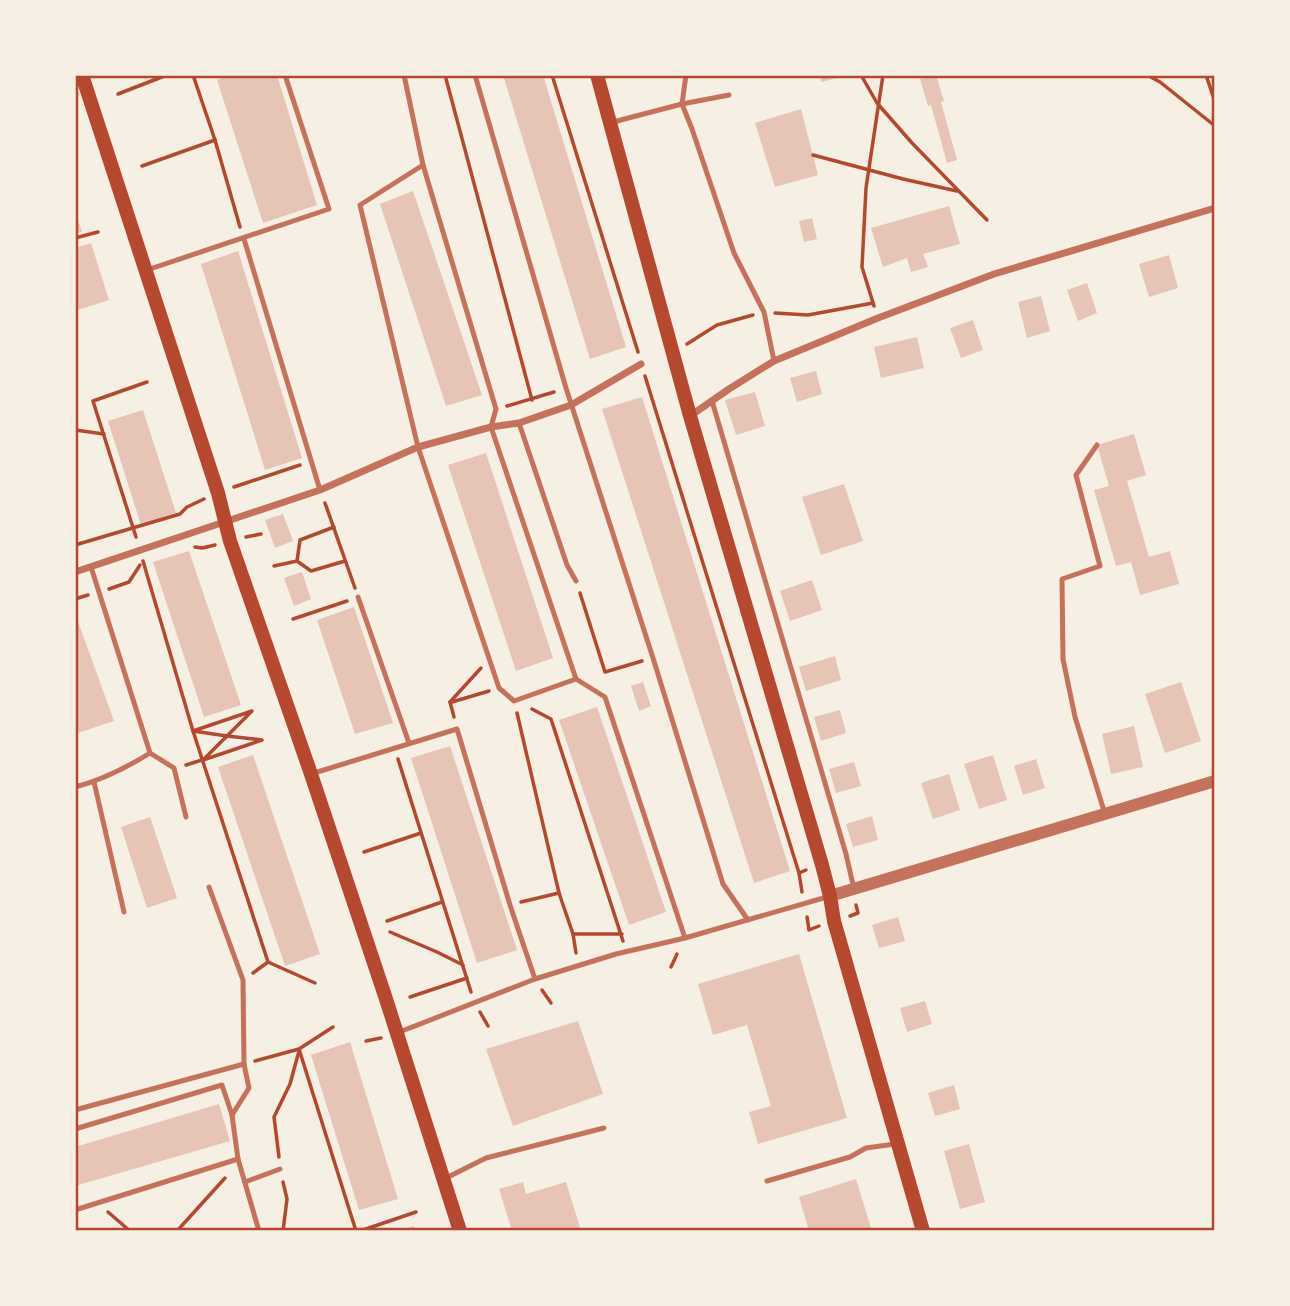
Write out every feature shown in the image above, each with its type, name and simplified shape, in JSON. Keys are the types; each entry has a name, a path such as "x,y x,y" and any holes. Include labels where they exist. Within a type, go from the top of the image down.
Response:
{"main road":[{"path":"82,75 218,493 230,541 311,774 460,1231"},
{"path":"597,75 690,416 830,896 834,921 923,1231"}],"street":[{"path":"690,416 774,361 878,318 994,274 1215,208"},
{"path":"75,572 320,490 418,447 491,426 520,423 571,405 642,364"},
{"path":"830,896 1215,780"}],"lane":[{"path":"144,271 329,209 285,75"},
{"path":"404,75 422,165 496,409 491,426 576,679 604,697 685,938"},
{"path":"475,75 571,405 723,884 748,920"},
{"path":"686,75 681,104 734,253 764,312 774,361"},
{"path":"610,123 681,104 729,95"},
{"path":"422,165 359,205 418,447 499,688 514,701 576,679"},
{"path":"244,239 320,490"},
{"path":"712,401 854,889"},
{"path":"520,423 567,565 576,581"},
{"path":"1097,444 1076,475 1100,566 1062,579 1062,624 1063,659 1075,717 1105,814"},
{"path":"91,567 150,753 174,768 186,817"},
{"path":"358,597 409,743"},
{"path":"311,774 457,729 535,979"},
{"path":"75,788 128,767 150,753"},
{"path":"94,782 124,912"},
{"path":"209,887 243,980 244,1065 249,1088 232,1115"},
{"path":"397,1033 535,979 616,954 685,938 830,896"},
{"path":"75,1110 244,1065"},
{"path":"75,1129 222,1085 232,1115 238,1159 259,1231"},
{"path":"444,1180 486,1158 604,1128"},
{"path":"767,1181 850,1157 866,1148 898,1143"},
{"path":"75,1210 238,1159"},
{"path":"245,1182 281,1169"}],"path":[{"path":"118,94 167,75"},
{"path":"193,75 244,239"},
{"path":"445,75 532,400"},
{"path":"552,75 799,873"},
{"path":"861,75 877,103 987,220"},
{"path":"871,294 862,267 866,188 883,75"},
{"path":"1147,75 1160,82 1215,126"},
{"path":"1206,75 1215,102"},
{"path":"142,166 215,140"},
{"path":"813,155 959,191"},
{"path":"75,238 97,232"},
{"path":"139,550 93,401 147,382"},
{"path":"496,409 566,388"},
{"path":"75,430 104,434"},
{"path":"75,545 180,514 187,507 218,493 310,461"},
{"path":"293,619 358,597 320,490"},
{"path":"297,561 300,540 334,527"},
{"path":"191,546 202,548 261,534"},
{"path":"75,599 129,582 143,560 193,731 268,961 314,983"},
{"path":"274,566 297,561 311,571 345,561"},
{"path":"576,581 605,672 653,658"},
{"path":"489,658 450,702 499,688"},
{"path":"514,701 579,966"},
{"path":"514,701 551,719 626,953"},
{"path":"193,731 252,710 203,760"},
{"path":"174,768 262,740 193,731"},
{"path":"395,747 475,1002"},
{"path":"363,852 421,833"},
{"path":"510,905 559,893"},
{"path":"387,920 442,902"},
{"path":"390,932 463,965"},
{"path":"572,934 621,934"},
{"path":"243,980 268,961"},
{"path":"410,997 467,978"},
{"path":"244,1065 299,1049 333,1027"},
{"path":"283,1231 287,1199 274,1117 290,1084 299,1049"},
{"path":"299,1049 358,1231 416,1212"},
{"path":"177,1231 221,1183 238,1159"},
{"path":"98,1203 130,1231"}],"building":[{"path":"230,75 277,75 317,205 263,223 217,80"},
{"path":"503,75 543,75 626,347 590,359"},
{"path":"820,75 845,75 845,76 821,82"},
{"path":"936,75 957,160 947,163 931,105 928,106 920,79"},
{"path":"801,109 818,175 775,187 755,123"},
{"path":"413,191 482,395 446,406 380,204"},
{"path":"949,206 960,244 923,254 928,267 911,272 907,258 883,267 871,228"},
{"path":"75,211 82,232 75,234"},
{"path":"812,218 817,239 804,242 799,221"},
{"path":"91,243 109,300 75,311 75,248"},
{"path":"238,251 302,458 265,470 201,264"},
{"path":"1169,255 1178,288 1149,297 1139,264"},
{"path":"1087,283 1097,313 1078,321 1067,290"},
{"path":"1041,296 1050,331 1027,338 1018,302"},
{"path":"973,320 983,350 961,358 950,328"},
{"path":"917,337 924,368 881,378 874,347"},
{"path":"816,371 822,394 797,402 790,378"},
{"path":"755,392 765,426 736,435 725,400"},
{"path":"642,397 790,871 754,883 602,409"},
{"path":"143,410 176,513 141,525 108,421"},
{"path":"1134,434 1146,475 1127,481 1149,557 1170,551 1179,584 1140,595 1131,562 1116,566 1094,490 1109,486 1097,445"},
{"path":"486,453 553,658 516,671 448,465"},
{"path":"844,484 863,541 821,555 802,497"},
{"path":"283,514 293,541 275,548 265,520"},
{"path":"189,551 241,705 204,717 153,562"},
{"path":"302,572 311,599 294,606 284,578"},
{"path":"812,580 822,610 790,621 780,591"},
{"path":"354,607 393,723 355,734 317,620"},
{"path":"75,613 114,721 75,734"},
{"path":"835,656 841,680 806,691 799,667"},
{"path":"643,682 651,706 639,711 631,686"},
{"path":"1181,682 1201,741 1165,753 1145,694"},
{"path":"597,707 666,912 629,925 559,720"},
{"path":"840,710 846,733 821,741 814,717"},
{"path":"1134,726 1143,767 1111,774 1102,734"},
{"path":"450,746 517,950 477,963 411,758"},
{"path":"253,755 320,954 285,966 218,767"},
{"path":"993,755 1007,800 979,809 964,764"},
{"path":"1036,759 1045,788 1023,795 1014,766"},
{"path":"854,762 861,786 836,793 829,769"},
{"path":"949,774 960,810 933,819 921,783"},
{"path":"872,816 878,840 853,847 846,824"},
{"path":"150,817 177,898 147,908 121,827"},
{"path":"898,917 905,941 879,948 872,925"},
{"path":"799,954 847,1118 758,1144 749,1112 771,1106 747,1025 713,1035 698,984"},
{"path":"925,1001 932,1024 907,1032 900,1008"},
{"path":"578,1021 603,1094 513,1126 486,1049"},
{"path":"350,1042 398,1199 359,1210 311,1055"},
{"path":"954,1085 960,1109 935,1116 928,1093"},
{"path":"219,1104 230,1141 75,1186 75,1147"},
{"path":"969,1144 985,1202 960,1209 944,1151"},
{"path":"856,1179 872,1231 809,1231 799,1197"},
{"path":"523,1182 526,1194 566,1182 581,1231 512,1231 499,1189"},
{"path":"414,1226 416,1231 398,1231 398,1230"}]}
